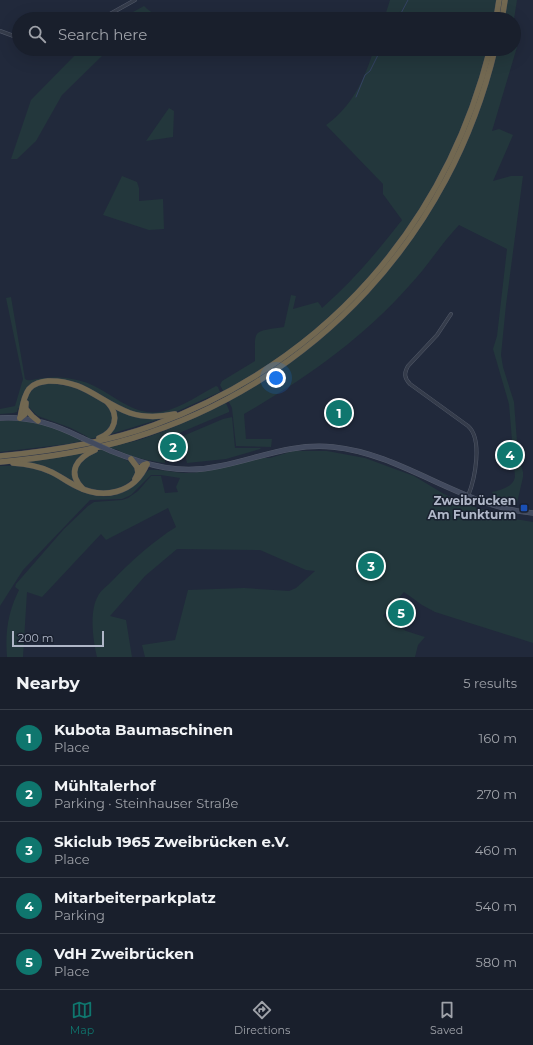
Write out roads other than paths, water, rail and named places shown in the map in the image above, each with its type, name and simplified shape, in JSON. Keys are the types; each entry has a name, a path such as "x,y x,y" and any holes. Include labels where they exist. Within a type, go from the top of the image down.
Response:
{"highway":[{"path":"497,12 499,0"},
{"path":"503,12 504,0"},
{"path":"0,460 81,445 129,433 187,412 241,385 287,355 338,313 379,270 410,229 430,197 461,136 475,100 488,56"},
{"path":"0,460 73,452 132,438 186,418 241,391 307,347 359,300 393,262 416,231 445,183 472,124 485,89 493,56"},
{"path":"20,418 29,389 35,384 52,381 79,386 122,410 140,415 161,416 187,412"},
{"path":"20,418 25,415 26,397"},
{"path":"81,445 101,438 109,433 113,427 115,419 114,413 105,400"},
{"path":"26,409 38,421"},
{"path":"84,489 78,483 75,476 76,464 84,455 106,445"},
{"path":"131,459 138,473"},
{"path":"0,460 42,468 53,472 76,486 95,493 112,493 123,490 141,475 147,464"},
{"path":"131,484 142,466 147,464"}],"main road":[{"path":"0,418 20,418 38,421 60,428 131,459 168,469 201,469 219,466 291,448 313,446 334,447 366,453 386,459 468,496 508,509 533,513"}],"street":[{"path":"114,12 135,0"},
{"path":"0,31 12,35"},
{"path":"451,314 437,335 408,366 405,377 410,384 468,426 474,433 476,470 468,496"}],"waterway":[{"path":"402,12 408,0"},
{"path":"356,97 365,75 370,71 378,56"}],"place":[{"name":"Kubota Baumaschinen","path":"339,413"},
{"name":"Mühltalerhof","path":"173,447"},
{"name":"Mitarbeiterparkplatz","path":"510,455"},
{"name":"Zweibrücken Am Funkturm","path":"524,508"},
{"name":"Skiclub 1965 Zweibrücken e.V.","path":"371,566"},
{"name":"VdH Zweibrücken","path":"401,613"}]}
